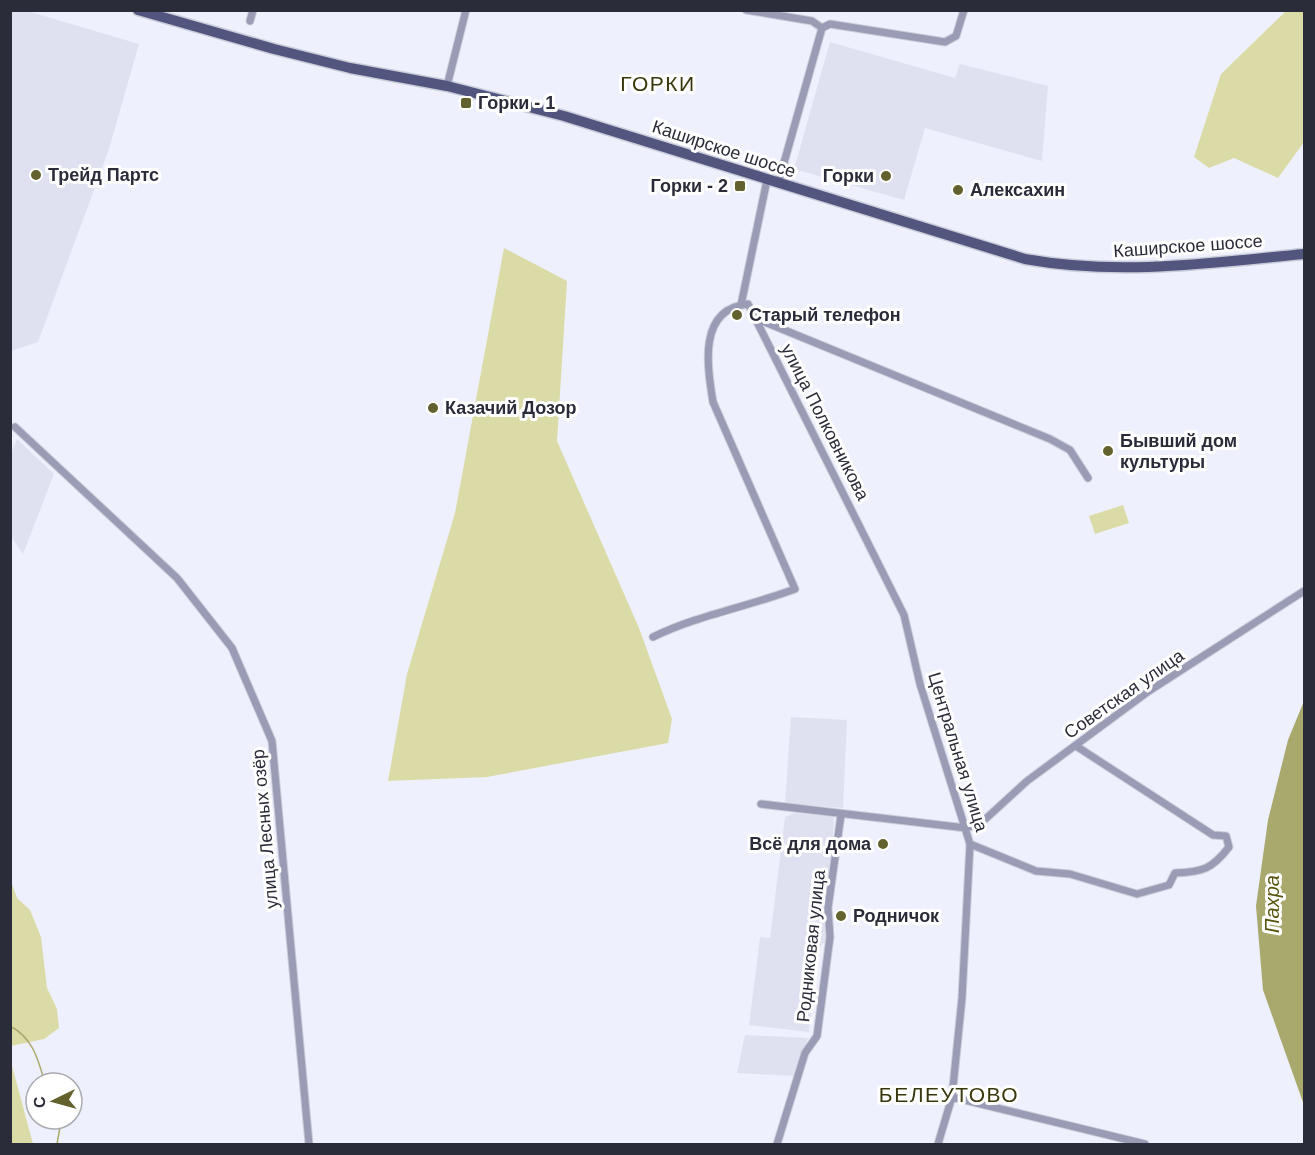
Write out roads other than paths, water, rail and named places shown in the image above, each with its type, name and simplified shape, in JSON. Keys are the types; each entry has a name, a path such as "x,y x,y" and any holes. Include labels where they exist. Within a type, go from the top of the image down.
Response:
{"main road":[{"name":"Каширское шоссе","path":"138,10 307,57 447,86 647,141 991,250 1058,265 1159,268 1305,254"}],"street":[{"path":"250,21 254,10"},
{"path":"447,86 466,10"},
{"path":"746,10 812,21 822,28"},
{"path":"653,637 706,615 761,602 795,590 713,402 708,372 712,324 725,311 741,305 773,182 822,28 830,24 945,42 956,36 964,10"},
{"name":"улица Полковникова","path":"741,305 748,304 891,586"},
{"path":"755,318 1050,439 1070,450 1088,478"},
{"name":"улица Лесных озёр","path":"15,427 177,578 232,648 272,741 309,1144"},
{"name":"Центральная улица","path":"891,586 904,615 920,684 970,844 964,981 952,1097 938,1144"},
{"name":"Советская улица","path":"966,828 980,824 1027,781 1149,691 1305,591"},
{"path":"970,844 1036,871 1070,874 1137,894 1169,885 1175,873 1197,872 1216,864 1230,847 1226,836 1213,835 1076,746"},
{"path":"761,804 966,828"},
{"name":"Родниковая улица","path":"777,1144 805,1053 817,1036 831,937 828,908 841,815"},
{"path":"952,1097 1145,1144"}],"water":[{"name":"Пахра","path":"1304,701 1304,1105 1263,990 1256,906 1268,820 1288,740"}],"waterway":[{"path":"10,1026 18,1031 34,1050 41,1071"},
{"path":"57,1144 59,1131"}],"place":[{"name":"Горки - 1","path":"466,103"},
{"name":"Трейд Партс","path":"36,175"},
{"name":"Горки","path":"886,176"},
{"name":"Горки - 2","path":"740,186"},
{"name":"Алексахин","path":"958,190"},
{"name":"Старый телефон","path":"737,315"},
{"name":"Казачий Дозор","path":"433,408"},
{"name":"Бывший дом культуры","path":"1108,451"},
{"name":"Всё для дома","path":"883,844"},
{"name":"Родничок","path":"841,916"}],"district":[{"name":"ГОРКИ","path":"658,84"},
{"name":"БЕЛЕУТОВО","path":"949,1095"}]}
